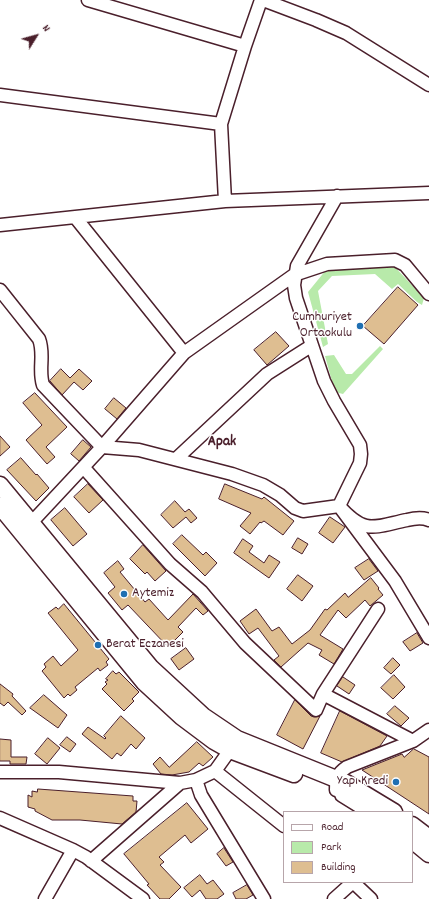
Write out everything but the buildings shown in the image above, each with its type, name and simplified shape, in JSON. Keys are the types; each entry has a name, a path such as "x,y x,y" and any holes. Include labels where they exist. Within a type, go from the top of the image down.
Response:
{"main road":[{"path":"0,484 4,508 27,528 151,668 203,716 236,739 336,785 371,811"},
{"path":"27,528 144,682 182,717 214,741 230,750 336,785 346,783 392,811"},
{"path":"413,826 425,844"}],"street":[{"path":"88,0 245,46"},
{"path":"225,201 221,124 245,46 262,0 346,33 423,76 429,85"},
{"path":"0,95 221,124"},
{"path":"0,225 225,201 429,193"},
{"path":"337,196 300,258 294,275 294,285 296,298 324,381 340,412 360,445 360,463 340,506"},
{"path":"75,217 184,354"},
{"path":"27,528 84,468 184,354 294,275 327,264 395,260 405,265 429,294"},
{"path":"0,290 39,339 42,347 41,378 43,385 102,448 139,450 232,474 263,485 280,495 295,508 303,511 340,506"},
{"path":"176,459 267,374 311,346"},
{"path":"84,468 170,564 202,592 245,643 316,710 323,694 378,609"},
{"path":"340,506 350,517 367,527 419,518 429,520"},
{"path":"340,506 394,581 429,638"},
{"path":"323,694 413,741"},
{"path":"336,785 341,772 347,767 413,741 429,730"},
{"path":"0,772 59,772 180,783 196,780 215,771 230,750"},
{"path":"215,771 283,825"},
{"path":"196,780 201,795 264,899"},
{"path":"91,861 180,783"},
{"path":"0,818 73,850 91,861 143,899"},
{"path":"45,899 73,850"},
{"path":"334,899 352,883"},
{"path":"354,883 371,899"}],"green space":[{"path":"393,265 424,298 422,305 398,284 392,289 375,274 332,276 318,291 328,344 323,347 308,292 326,270"},
{"path":"380,346 383,349 343,394 335,392 325,356 334,355 346,374 352,374"}],"place":[{"name":"Cumhuriyet Ortaokulu","path":"360,326"},
{"name":"Aytemiz","path":"124,594"},
{"name":"Berat Eczanesi","path":"98,645"},
{"name":"Yapı Kredi","path":"396,782"}],"district":[{"name":"Apak","path":"222,443"}]}
